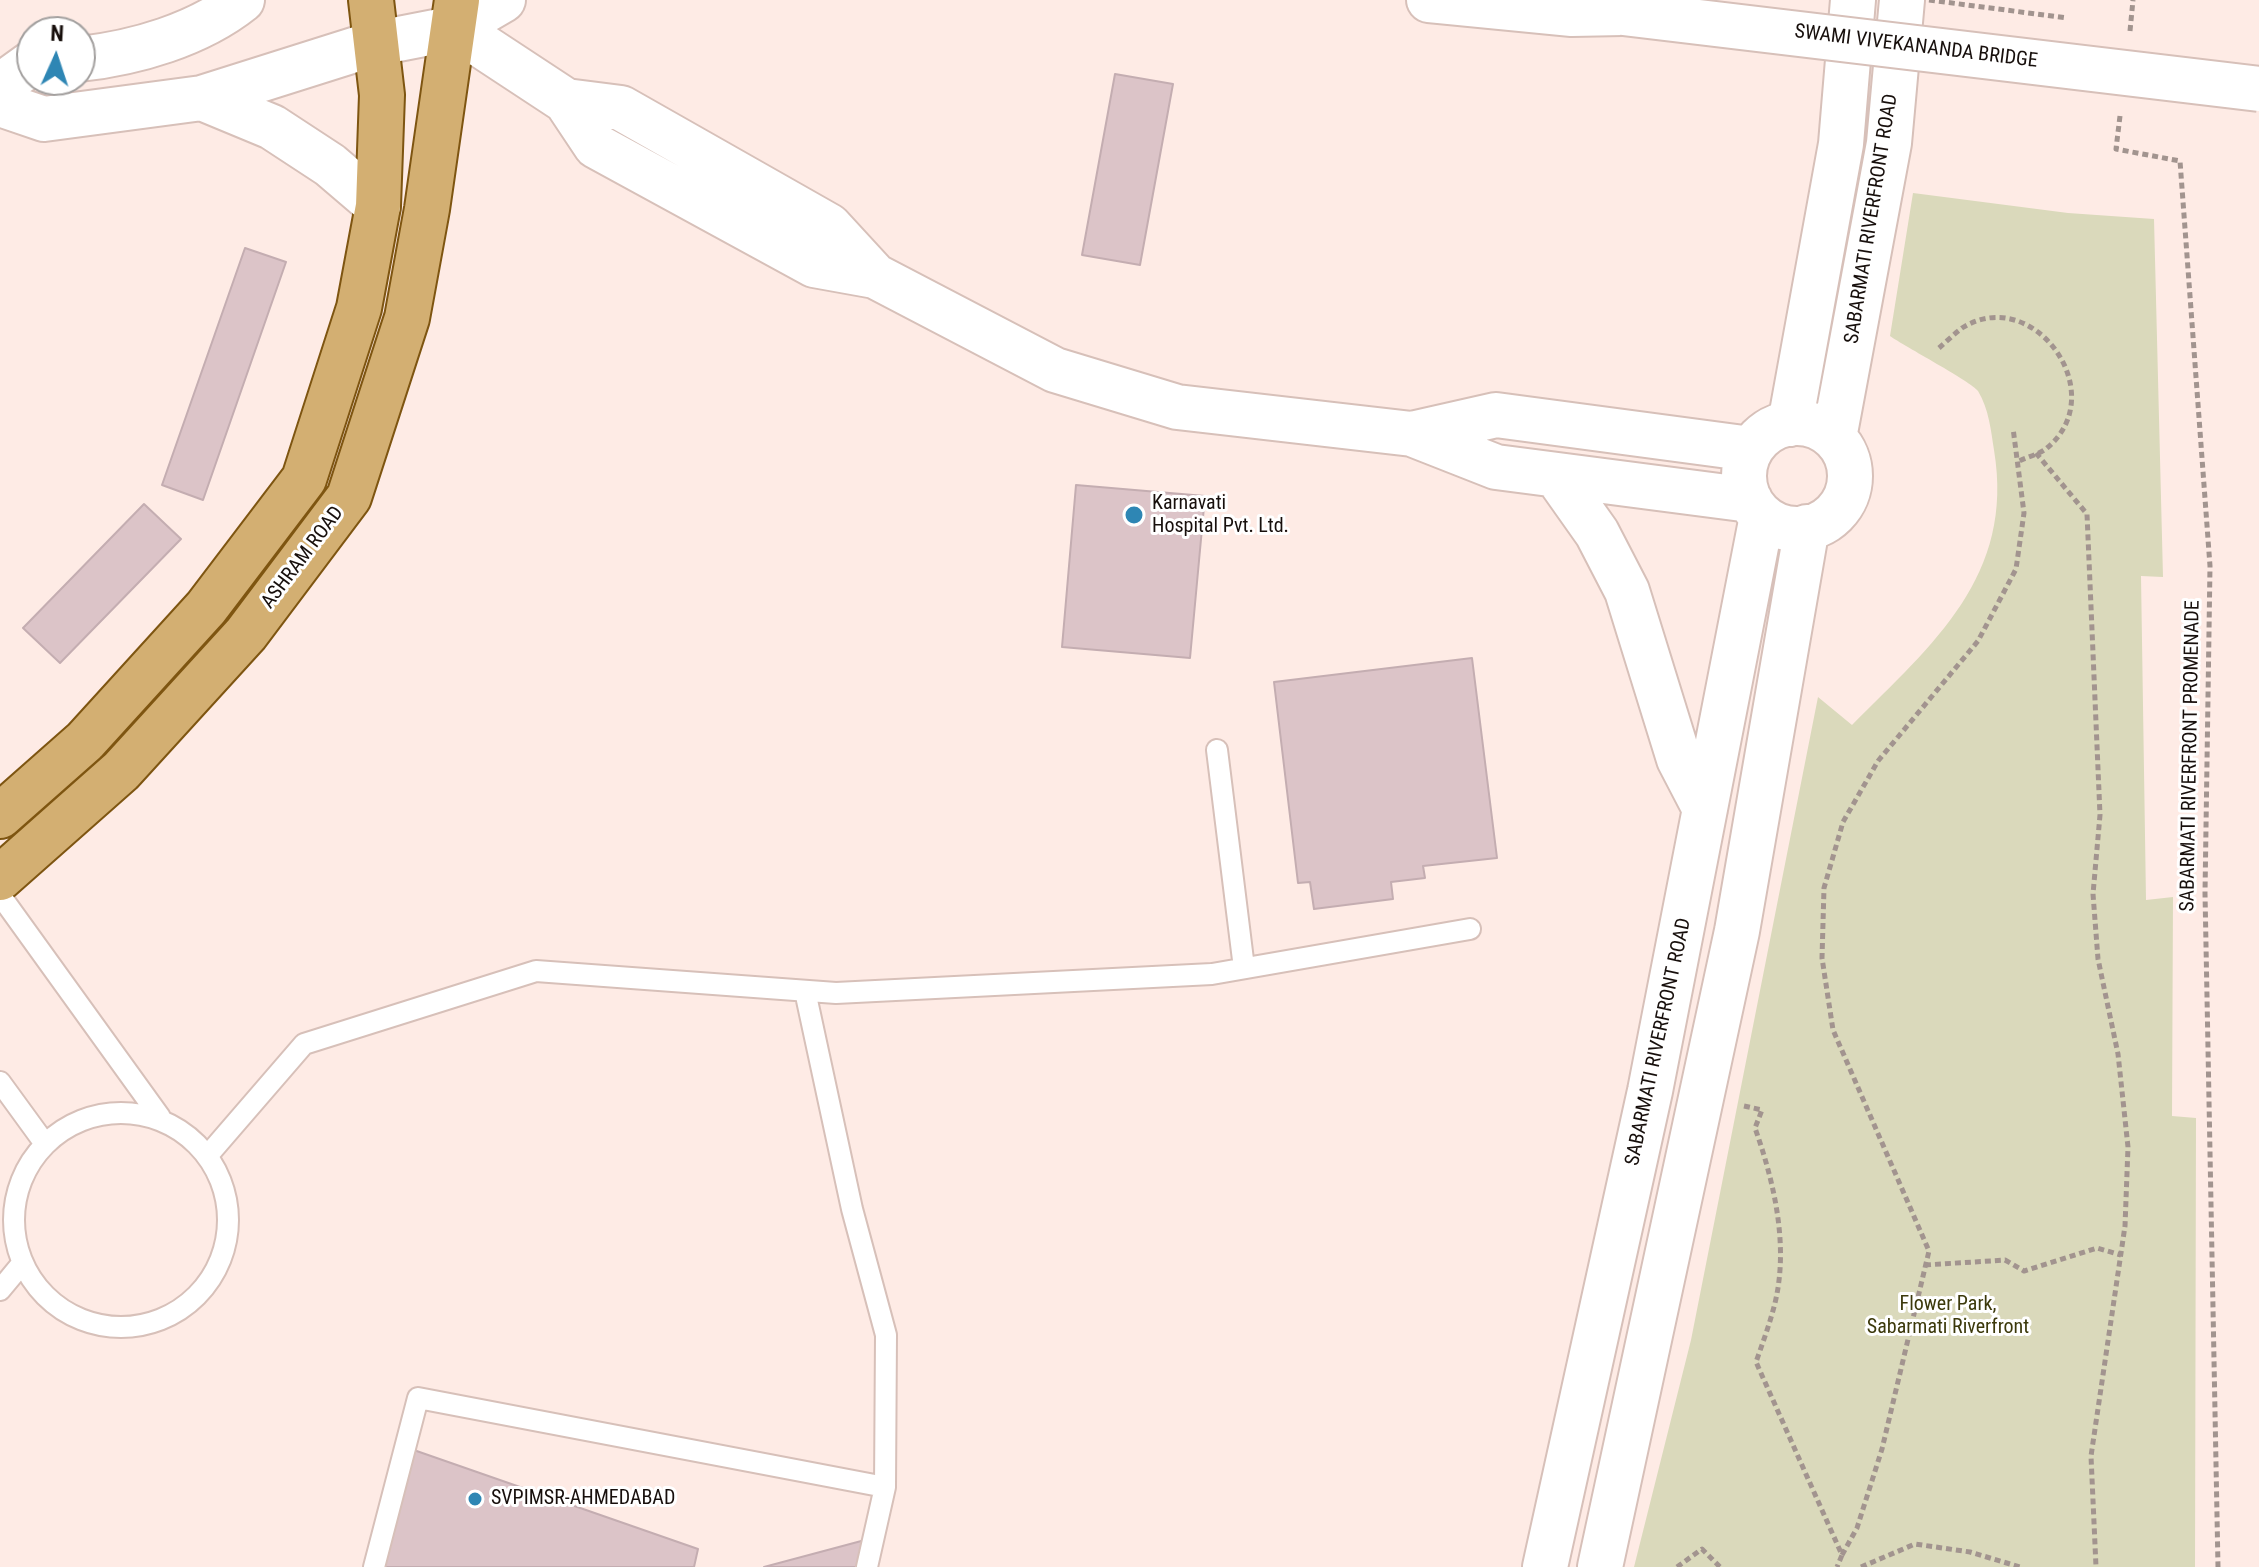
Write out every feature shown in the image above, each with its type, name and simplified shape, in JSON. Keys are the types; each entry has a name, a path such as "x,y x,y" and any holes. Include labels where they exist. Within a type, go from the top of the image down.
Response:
{"main road":[{"path":"0,816 85,741 196,619 304,479 359,308 378,206 382,95 373,44 371,0"},
{"name":"ASHRAM ROAD","path":"0,878 121,771 246,634 349,497 407,318 456,14"}],"street":[{"path":"96,56 161,42 228,11 242,0"},
{"path":"0,104 44,119 202,98 503,0"},
{"name":"SWAMI VIVEKANANDA BRIDGE","path":"1429,0 1574,7 2259,89"},
{"path":"1790,424 1841,144 1853,0"},
{"name":"SABARMATI RIVERFRONT ROAD","path":"1834,438 1889,143 1902,0"},
{"path":"456,14 566,101 621,108 829,226 875,276 1055,370 1177,407 1412,434 1496,467 1756,508 1783,527 1807,527 1834,514 1845,500 1850,467 1834,438 1820,428 1790,424 1772,429 1751,449 1744,471 1756,508"},
{"path":"202,98 272,127 330,165 378,206"},
{"path":"1412,434 1496,415 1751,449"},
{"path":"1556,475 1597,533 1627,591 1679,759 1705,809"},
{"name":"SABARMATI RIVERFRONT ROAD","path":"1545,1567 1650,1091 1705,809 1756,508"},
{"path":"1600,1567 1719,1104 1737,931 1807,527"},
{"path":"1650,1091 1719,1104"}],"lane":[{"path":"1217,750 1244,968"},
{"path":"0,895 160,1117 209,1154 231,1210 219,1270 177,1314 118,1330 60,1311 20,1266 12,1200 43,1141 98,1112 160,1117"},
{"path":"209,1154 304,1044 536,971 836,993 930,989 1212,974 1470,929"},
{"path":"805,991 852,1209 886,1335 885,1487 867,1567"},
{"path":"0,1082 43,1141"},
{"path":"0,1290 20,1266"},
{"path":"374,1567 418,1398 885,1487"}],"path":[{"path":"2128,45 2133,0"},
{"name":"SABARMATI RIVERFRONT PROMENADE","path":"2121,104 2116,149 2180,161 2210,566 2205,893 2218,1567"},
{"path":"1939,348 1964,327 1992,319 2017,320 2043,335 2060,355 2072,381 2071,406 2062,427 2046,448 2019,461"},
{"path":"1837,1567 1857,1528 1882,1449 1929,1251 1833,1030 1822,958 1824,888 1843,822 1878,761 1978,641 2016,569 2024,513 2013,428"},
{"path":"2036,453 2087,514 2100,815 2093,894 2098,959 2118,1054 2128,1147 2121,1255 2091,1456 2096,1567"},
{"path":"1719,1104 1762,1110 1755,1128 1772,1176 1780,1245 1776,1301 1756,1362 1842,1555"},
{"path":"1925,1265 2005,1260 2024,1271 2097,1248 2121,1255"},
{"path":"1861,1567 1915,1544 1970,1552 2020,1567"},
{"path":"1677,1567 1702,1549 1720,1567"}],"green space":[{"name":"Flower Park, Sabarmati Riverfront","path":"1913,193 2068,213 2154,219 2163,577 2141,576 2146,900 2173,897 2172,1116 2196,1118 2195,1567 1634,1567 1691,1340 1818,697 1852,725 1938,636 1980,571 1992,535 1997,495 1994,450 1982,398 1964,380 1890,336"}],"building":[{"path":"1115,74 1173,84 1140,265 1082,255"},
{"path":"245,248 286,262 203,500 162,485"},
{"path":"1076,485 1205,496 1190,658 1062,647"},
{"path":"144,504 181,539 60,663 23,628"},
{"path":"1472,658 1497,858 1423,866 1425,878 1391,882 1393,899 1314,909 1310,882 1298,883 1274,682"},
{"name":"SVPIMSR-AHMEDABAD","path":"408,1448 698,1549 694,1567 381,1567"},
{"path":"865,1540 858,1567 764,1567"}],"place":[{"name":"Karnavati Hospital Pvt. Ltd.","path":"1134,515"},
{"name":"SVPIMSR-AHMEDABAD","path":"475,1499"}]}
